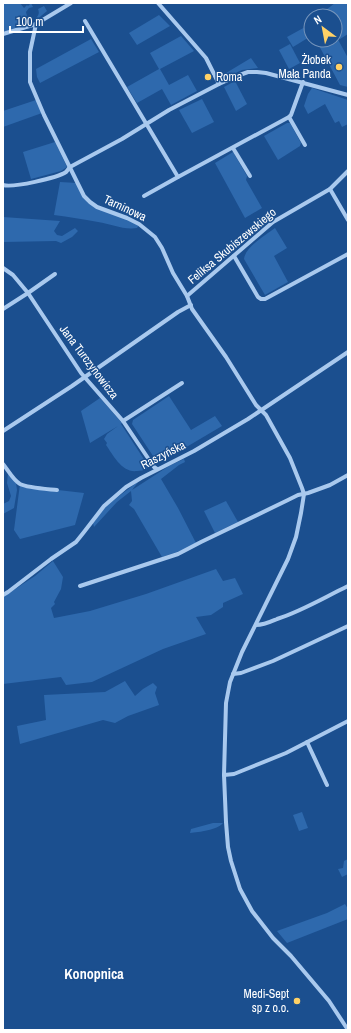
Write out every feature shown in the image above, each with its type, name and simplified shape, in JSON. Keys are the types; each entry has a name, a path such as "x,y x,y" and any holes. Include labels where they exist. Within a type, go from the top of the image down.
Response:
{"street":[{"path":"3,34 36,24 71,3"},
{"path":"158,3 206,58 219,84"},
{"path":"85,22 178,177"},
{"name":"Tarninowa","path":"36,24 30,52 30,82 44,115 84,196 97,206 139,224 155,237 188,296 192,309 226,357 256,405 266,414 290,458 304,494"},
{"path":"3,185 15,186 52,178 66,172 70,167 122,139 169,110 219,84 248,72 266,73 348,95"},
{"path":"144,196 289,117 303,82"},
{"path":"289,117 305,145"},
{"path":"233,148 250,176"},
{"name":"Feliksa Skubiszewskiego","path":"188,296 273,222 330,189 348,171"},
{"path":"330,189 348,220"},
{"path":"234,256 258,297 265,299 348,254"},
{"name":"Jana Turczynowicza","path":"3,268 13,275 28,293 85,377 123,422 154,467 157,469"},
{"path":"3,309 55,274"},
{"path":"3,431 85,377 178,312 191,305"},
{"name":"Raszyńska","path":"3,595 76,542 104,506 117,494 134,482 194,451 262,410 348,352"},
{"path":"123,422 182,383"},
{"path":"3,464 20,484 57,490"},
{"path":"80,586 178,554 298,495 312,492 330,485 348,475"},
{"path":"304,494 296,537 288,559 242,652 230,682 226,702 224,775 225,810 228,846 231,861 240,889 248,904 273,938 291,956 329,1001 348,1030"},
{"path":"256,625 261,625 285,617 348,586"},
{"path":"233,674 241,673 273,661 348,626"},
{"path":"224,775 234,774 286,753 348,721"},
{"path":"307,742 327,785"}],"shaded area":[{"path":"3,3 20,3 24,8 31,3 33,7 29,8 26,12 27,16 24,17 26,22 29,21 31,23 3,32"},
{"path":"335,3 348,3 348,34 343,37 343,8 328,8"},
{"path":"44,6 47,11 35,21 39,14 38,9"},
{"path":"159,15 170,26 137,45 129,33"},
{"path":"303,28 303,41 293,47 287,37"},
{"path":"181,36 194,51 160,69 169,85 188,75 197,91 171,105 162,89 137,103 127,87 159,69 150,53"},
{"path":"91,39 99,52 40,83 37,77 36,69"},
{"path":"290,44 300,63 289,69 279,50"},
{"path":"320,48 343,48 348,58 348,87 340,85"},
{"path":"251,58 258,68 242,70 229,76 226,73"},
{"path":"235,81 247,104 236,111 224,87"},
{"path":"312,88 348,100 348,124 342,127 339,121 335,123 325,104 308,114 304,106 308,94"},
{"path":"202,99 214,122 192,133 179,110"},
{"path":"36,100 42,113 3,127 3,111"},
{"path":"287,123 290,123 301,143 300,146 278,160 264,136"},
{"path":"55,142 67,167 61,171 31,179 23,152"},
{"path":"233,152 247,176 246,180 262,208 245,218 215,163"},
{"path":"60,182 77,183 88,203 139,225 137,228 122,228 103,223 54,215"},
{"path":"3,217 60,221 54,231 57,235 62,236 75,228 78,231 72,237 61,243 56,241 3,242"},
{"path":"275,228 287,248 274,256 288,282 265,295 244,259 248,250 252,246"},
{"path":"169,396 191,430 215,416 222,426 178,452 177,450 173,452 172,455 161,461 155,459 132,424 133,420"},
{"path":"100,398 122,423 121,424 147,464 147,469 132,471 127,469 118,462 112,454 104,439 107,434 118,426 90,443 81,411"},
{"path":"184,459 185,462 161,479 196,543 183,550 162,557 134,509 129,505 132,501 131,491 117,502 94,527 93,523 107,505 139,481 132,490 169,466"},
{"path":"8,473 16,483 17,490 14,508 3,514 3,504 9,501 11,496 7,483"},
{"path":"20,484 32,487 84,493 75,525 20,539 14,530"},
{"path":"226,501 238,522 215,533 204,511"},
{"path":"53,561 63,577 61,589 54,602 55,604 51,608 54,618 90,611 146,594 216,569 223,581 235,578 243,594 223,603 223,607 211,615 196,617 206,634 163,649 92,682 66,685 61,677 3,684 3,597 35,576"},
{"path":"125,681 135,696 153,683 157,687 155,693 159,705 128,716 115,723 103,720 20,744 17,726 46,720 44,695 105,692"},
{"path":"302,812 308,828 299,831 293,815"},
{"path":"213,823 223,823 212,829 190,833 191,829"},
{"path":"348,859 348,874 342,877 338,869 343,868 344,861"},
{"path":"345,904 348,909 348,919 287,943 277,931 327,913"}],"place":[{"name":"Żłobek Mała Panda","path":"339,67"},
{"name":"Roma","path":"208,77"},
{"name":"Medi-Sept sp z o.o.","path":"297,1001"}],"district":[{"name":"Konopnica","path":"94,974"}]}
